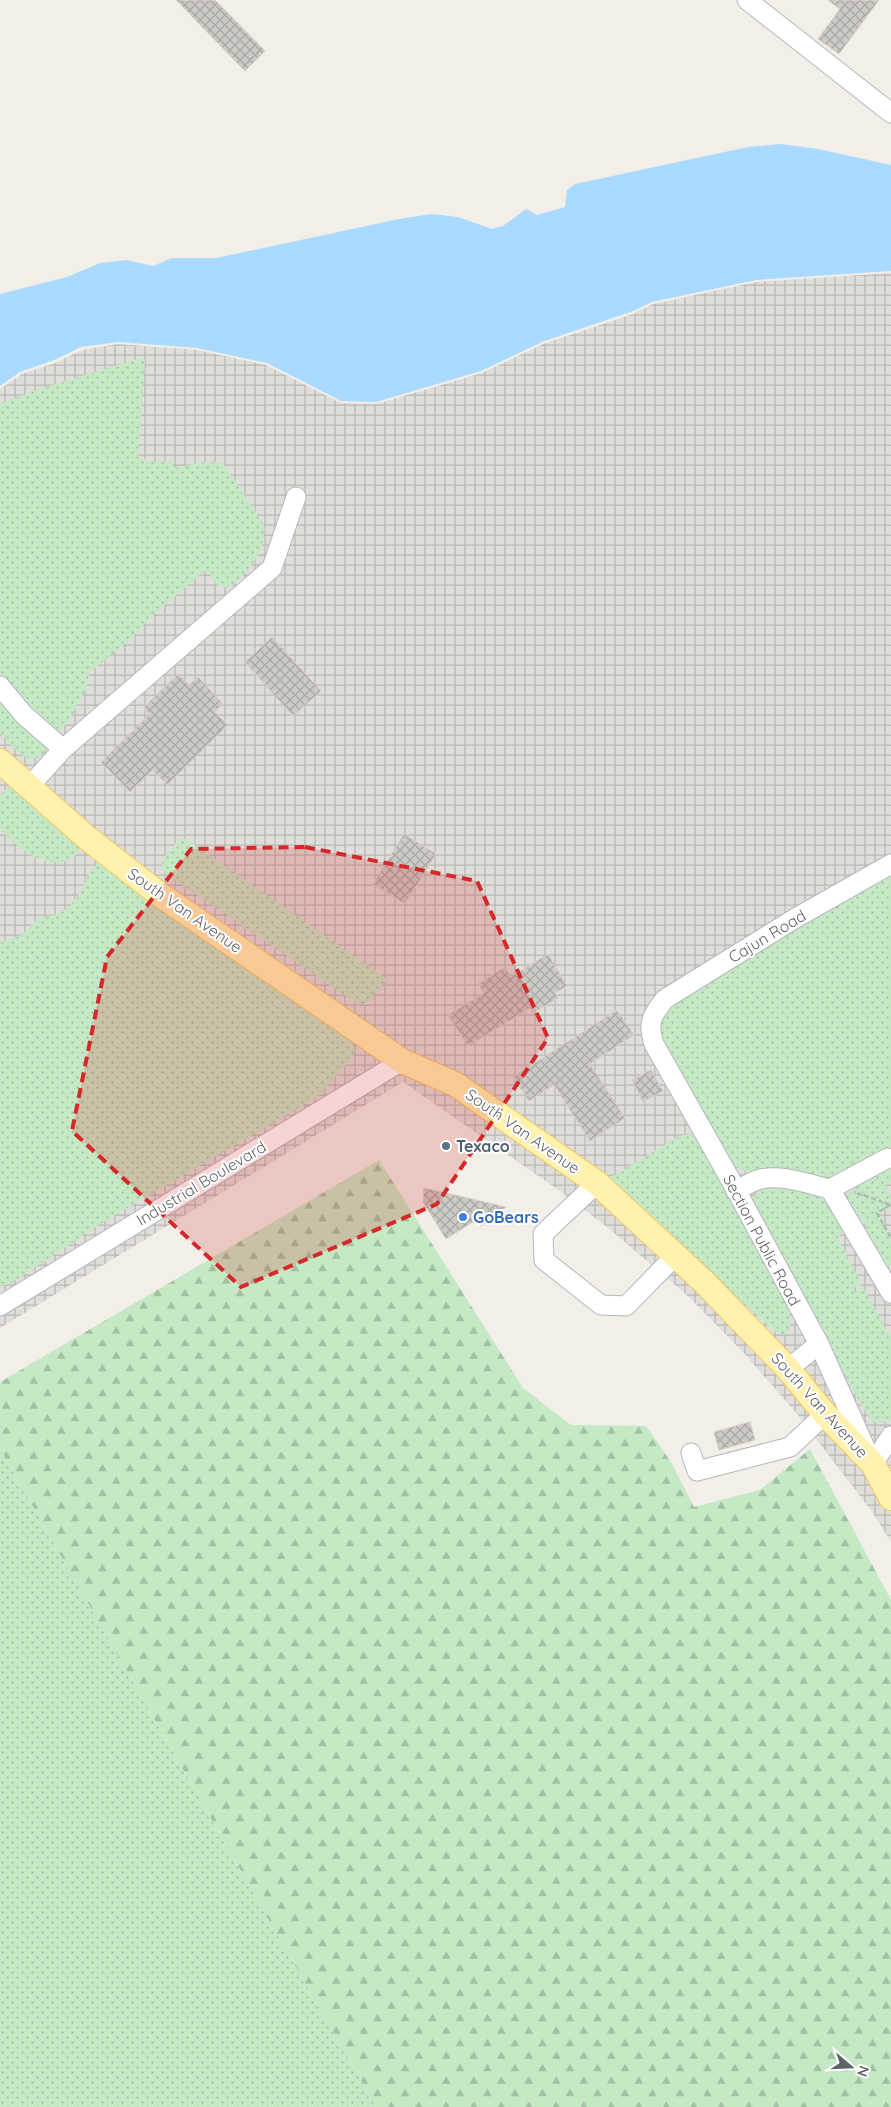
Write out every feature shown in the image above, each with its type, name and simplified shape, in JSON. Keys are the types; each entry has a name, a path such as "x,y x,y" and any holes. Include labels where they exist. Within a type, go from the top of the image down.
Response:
{"main road":[{"name":"South Van Avenue","path":"0,761 28,788 86,837 159,894 402,1060 455,1084 597,1183 675,1256 788,1369 825,1414 873,1464 891,1498"}],"street":[{"path":"747,0 891,113"},
{"path":"28,788 63,750 272,568 296,496"},
{"path":"0,686 24,716 63,750"},
{"name":"Cajun Road","path":"651,1019 665,998 794,919 891,864"},
{"name":"Section Public Road","path":"651,1019 650,1028 654,1044 818,1344 873,1464"},
{"name":"Industrial Boulevard","path":"0,1306 402,1060"},
{"path":"736,1191 758,1180 779,1179 833,1187 888,1158"},
{"path":"597,1183 543,1234 544,1260 601,1305 626,1306 675,1256"},
{"path":"833,1187 891,1294"},
{"path":"788,1369 818,1344"},
{"path":"691,1453 698,1471 790,1447 825,1414"},
{"path":"873,1464 891,1436"}],"path":[{"path":"833,1187 891,1205"},
{"path":"891,1205 877,1213 891,1238"}],"highlighted area":[{"path":"305,847 477,881 548,1038 437,1204 241,1287 72,1131 107,957 191,849"}],"shaded area":[{"path":"891,273 891,1542 873,1513 798,1415 743,1352 689,1297 607,1227 557,1189 403,1082 0,1328 0,389 22,374 55,363 82,350 118,344 197,350 266,365 341,403 376,404 482,373 543,344 633,314 653,304 756,282"}],"green space":[{"path":"134,360 145,360 138,457 151,462 171,461 174,468 204,462 223,463 264,525 264,534 255,560 244,575 231,587 217,585 214,583 209,572 204,571 148,620 132,638 89,673 86,689 67,724 60,729 53,730 0,680 0,404 36,390"},
{"path":"0,694 42,740 45,749 44,753 39,757 33,759 23,755 0,733"},
{"path":"15,785 82,848 75,856 66,861 57,862 38,858 20,848 4,833 0,827 0,795 10,786"},
{"path":"181,837 387,979 365,1005 355,1002 165,873 161,867 164,857"},
{"path":"104,861 351,1039 355,1050 353,1057 321,1093 307,1103 105,1221 10,1284 0,1286 0,942 22,935 39,918 54,915 68,908 78,896 90,872 98,862"},
{"path":"891,869 891,1146 825,1180 746,1171 730,1166 660,1038 659,1022 666,1006"},
{"path":"694,1133 784,1299 790,1322 790,1327 785,1335 774,1331 606,1177 615,1175 679,1136"},
{"path":"379,1160 523,1388 571,1425 646,1426 671,1462 694,1507 760,1490 810,1449 891,1600 891,2107 376,2107 0,1449 0,1382"},
{"path":"889,1164 891,1168 891,1182 885,1186 891,1196 891,1203 848,1188"},
{"path":"776,1186 816,1196 830,1206 847,1224 838,1238 862,1285 853,1288 853,1292 863,1287 888,1333 891,1333 891,1420 888,1422 872,1422 852,1389 752,1198 764,1188"},
{"path":"846,1191 888,1205 875,1212 891,1241 891,1267 888,1269 863,1221 847,1200"},
{"path":"0,1449 376,2107 0,2107"}],"water":[{"path":"781,144 818,149 891,165 891,271 756,280 652,302 633,311 542,342 481,371 376,402 341,401 267,363 197,348 118,342 81,347 54,360 20,372 0,386 0,294 67,277 100,263 127,260 153,266 172,258 216,258 399,219 431,214 458,217 492,229 503,226 526,209 537,215 565,207 567,190 575,184 748,147"}],"building":[{"path":"176,0 215,0 265,51 245,71"},
{"path":"828,0 879,0 839,54 818,39 840,9"},
{"path":"272,637 321,691 293,716 245,662"},
{"path":"178,674 189,685 198,677 223,704 215,712 228,725 167,785 153,770 130,792 101,762 150,714 143,708"},
{"path":"404,834 436,854 405,904 373,884"},
{"path":"548,954 567,986 555,993 558,998 533,1013 530,1008 468,1046 448,1015 484,993 478,984 505,967 511,977"},
{"path":"617,1010 634,1035 590,1064 625,1118 590,1141 554,1085 529,1101 513,1077"},
{"path":"651,1070 663,1091 643,1102 632,1080"},
{"name":"GoBears","path":"424,1188 506,1207 481,1226 476,1220 446,1239 423,1202"},
{"path":"750,1422 755,1440 719,1450 714,1432"}],"place":[{"name":"Texaco","path":"446,1146"},
{"name":"GoBears","path":"463,1217"}]}
